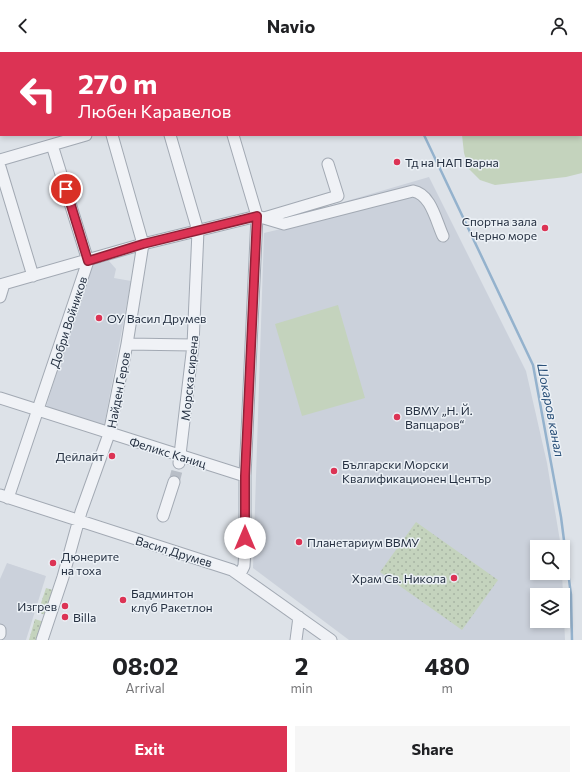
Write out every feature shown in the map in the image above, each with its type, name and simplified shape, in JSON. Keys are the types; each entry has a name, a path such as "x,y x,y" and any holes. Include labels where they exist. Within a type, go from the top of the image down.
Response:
{"street":[{"path":"0,160 83,136"},
{"name":"Найден Геров","path":"42,640 79,522 109,434 127,344 143,244 112,136"},
{"name":"Морска сирена","path":"170,136 198,231 193,345 180,460"},
{"path":"233,136 260,217 245,476 245,549 244,566 240,574"},
{"name":"Добри Войников","path":"4,497 39,410 88,261 52,145"},
{"path":"0,297 2,284 88,261 143,244 260,217 338,196 328,164"},
{"path":"0,167 33,276"},
{"path":"260,217 284,224 413,191 420,192 427,199 443,236"},
{"path":"127,344 193,345"},
{"name":"Феликс Каниц","path":"0,398 109,434 180,460 245,476"},
{"path":"163,516 174,482"},
{"name":"Васил Друмев","path":"4,497 79,522 216,564 240,574 331,640"},
{"path":"296,640 299,617"}],"shaded area":[{"name":"ВВМУ „Н. Й. Вапцаров“","path":"429,177 526,371 547,463 560,540 530,540 530,580 562,580 563,588 530,588 530,628 564,628 565,640 349,640 253,568 264,233 285,228 285,219"},
{"name":"ОУ Васил Друмев","path":"109,261 116,269 114,278 131,281 104,426 46,407 90,265"},
{"path":"7,563 46,576 26,640 0,640 0,579"}],"green space":[{"path":"462,136 582,136 582,173 566,177 495,185 480,180 469,169 464,153"},
{"path":"338,305 365,398 302,416 275,324"},
{"path":"416,522 498,580 462,630 380,572"},
{"path":"46,588 53,590 45,615 38,612"},
{"path":"35,619 44,622 38,640 29,640"}],"waterway":[{"name":"Шокаров канал","path":"424,136 533,365 561,517 571,595 572,640"}],"tunnel":[{"path":"174,482 179,463"}],"place":[{"name":"Тд на НАП Варна","path":"397,162"},
{"name":"Спортна зала Черно море","path":"545,228"},
{"name":"ОУ Васил Друмев","path":"99,318"},
{"name":"ВВМУ „Н. Й. Вапцаров“","path":"397,417"},
{"name":"Дейлайт","path":"112,456"},
{"name":"Български Морски Квалификационен Център","path":"334,471"},
{"name":"Планетариум ВВМУ","path":"299,542"},
{"name":"Дюнерите на тоха","path":"53,563"},
{"name":"Храм Св. Никола","path":"454,578"},
{"name":"Бадминтон клуб Ракетлон","path":"123,600"},
{"name":"Изгрев","path":"65,606"},
{"name":"Billa","path":"65,617"}],"route":[{"path":"66,189 88,261 143,244 257,216 245,476 245,538"}]}
